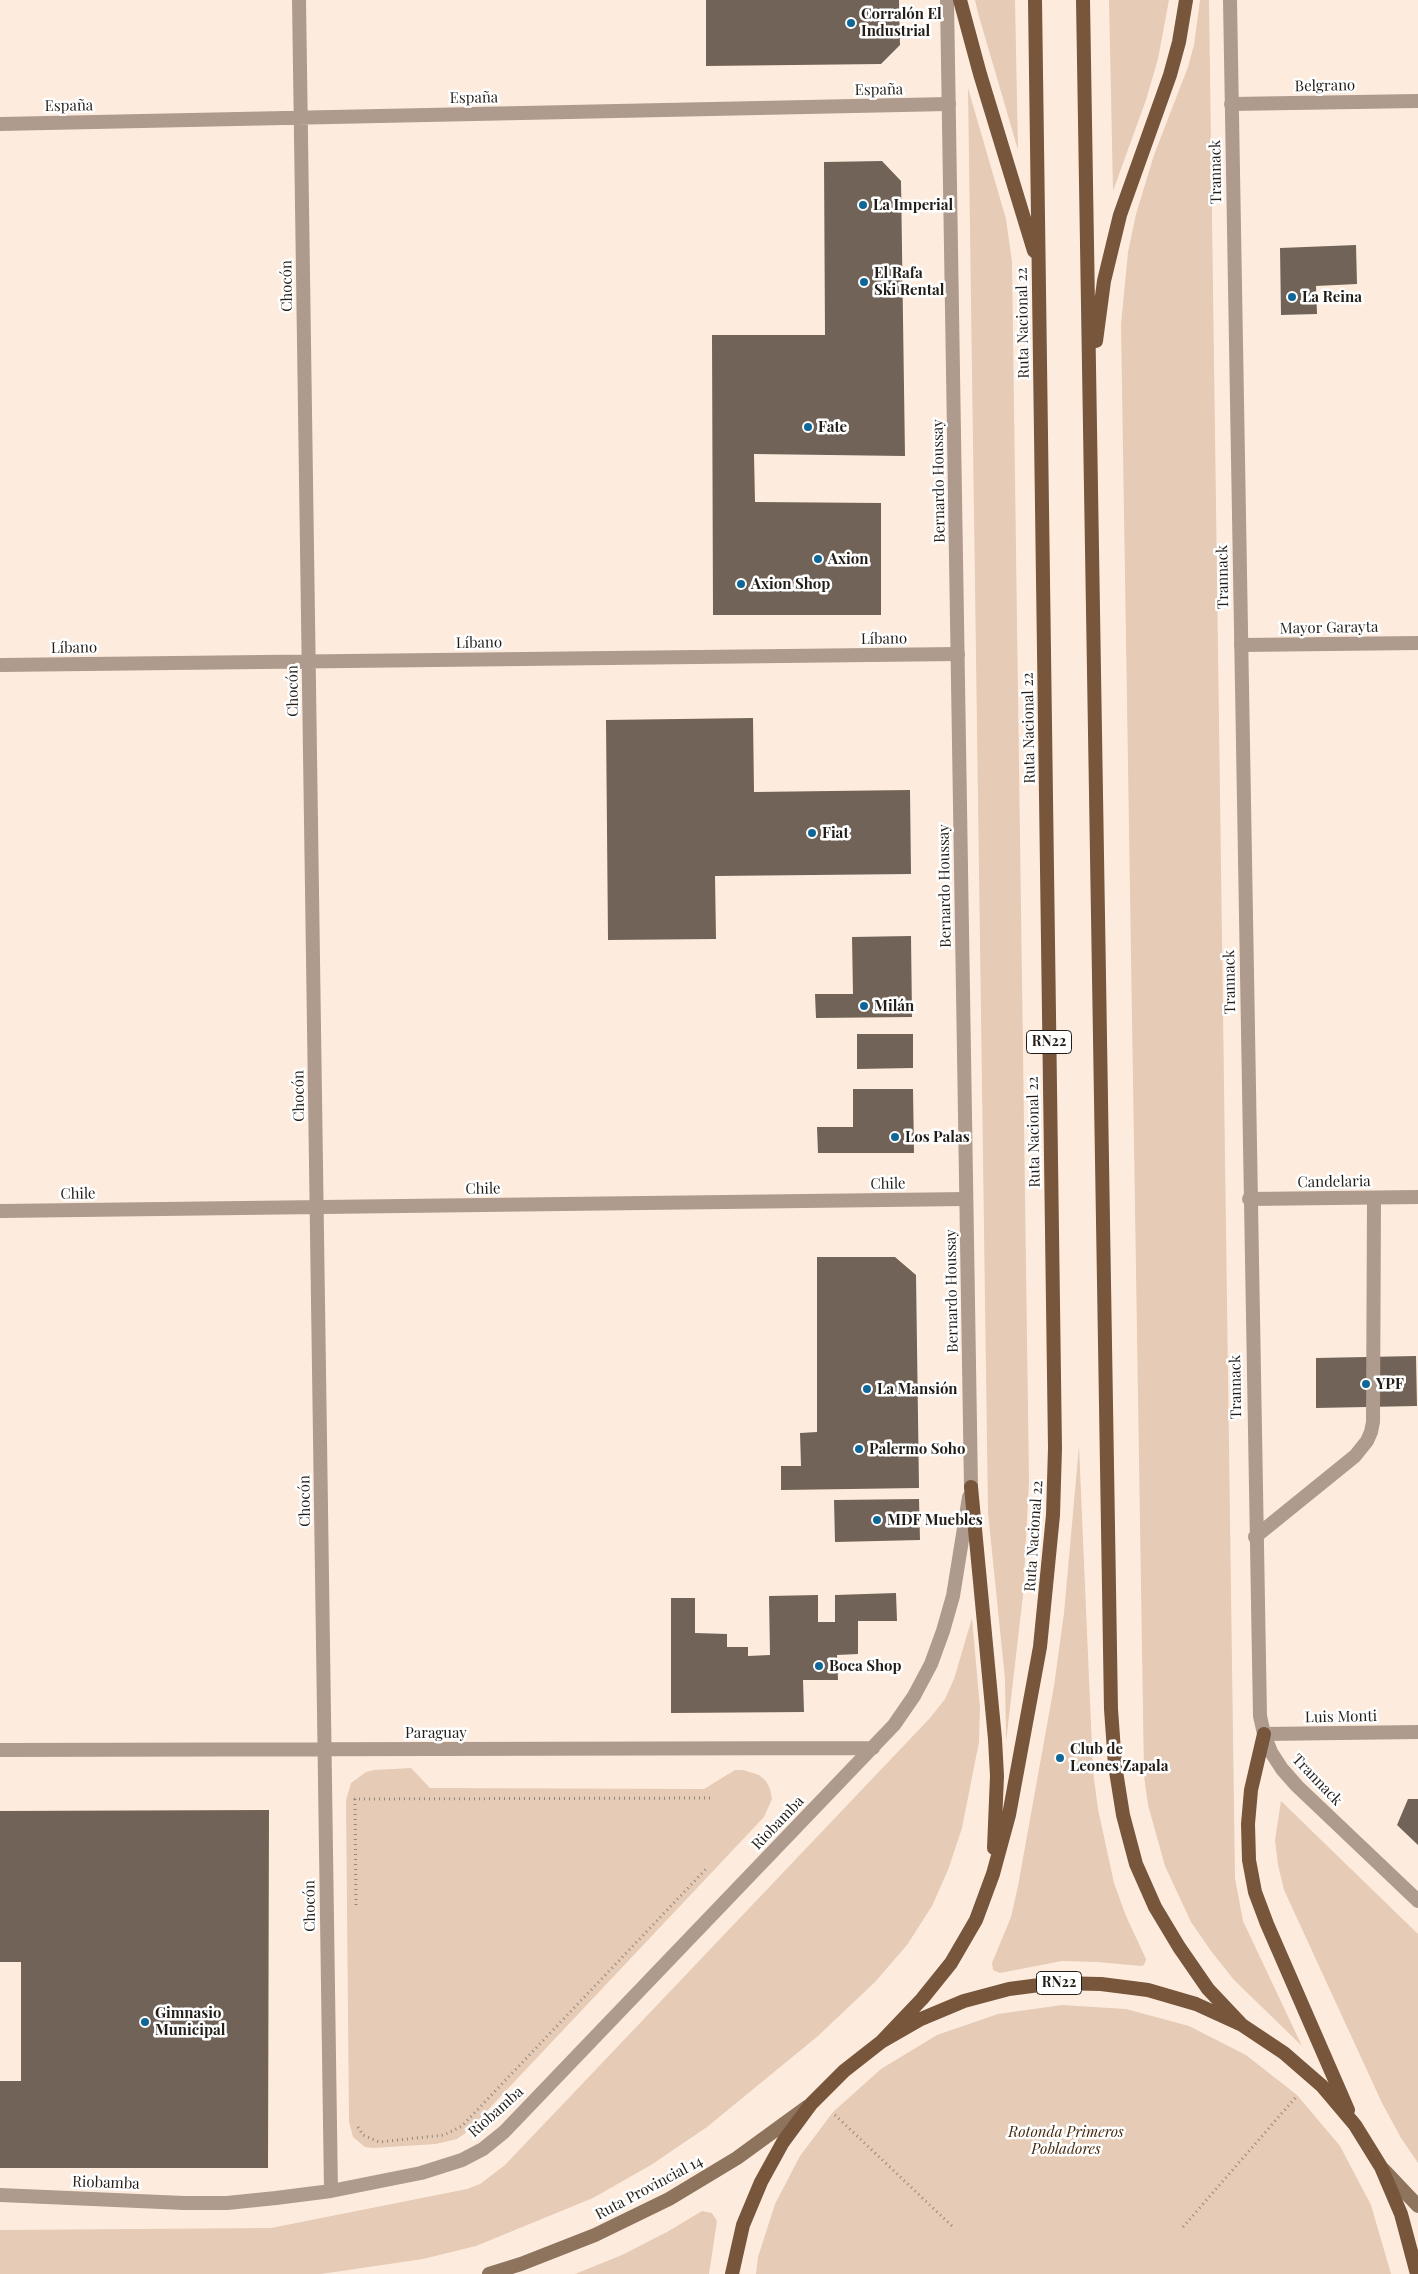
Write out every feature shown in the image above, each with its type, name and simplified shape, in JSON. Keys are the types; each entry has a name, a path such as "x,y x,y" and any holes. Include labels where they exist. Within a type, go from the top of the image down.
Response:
{"main road":[{"path":"960,0 1038,268"},
{"name":"Ruta Nacional 22","path":"881,2042 922,1999 951,1963 976,1920 993,1874 1009,1815 1040,1647 1053,1515 1055,1448 1035,0"},
{"name":"RN22","path":"1083,0 1110,1699 1114,1765 1123,1815 1136,1864 1154,1907 1179,1948 1208,1989 1242,2026"},
{"path":"1090,381 1104,281 1120,215 1170,75 1179,42 1186,0"},
{"path":"971,1487 995,1739 997,1776 993,1874"},
{"path":"1264,1734 1251,1790 1248,1824 1249,1860 1255,1892 1267,1924 1355,2125"},
{"name":"RN22","path":"732,2274 743,2225 761,2182 783,2142 811,2104 844,2071 881,2042 921,2019 964,2001 1009,1989 1055,1983 1102,1984 1148,1990 1196,2004 1242,2026 1284,2053 1316,2081 1355,2125 1381,2167 1402,2214 1416,2274"},
{"name":"Ruta Provincial 14","path":"489,2274 521,2264 595,2234 669,2199 738,2158 811,2104"},
{"path":"1381,2167 1418,2206"}],"street":[{"name":"Chocón","path":"300,0 331,2191"},
{"name":"Bernardo Houssay","path":"873,1748 894,1725 914,1696 931,1664 953,1596 971,1487 947,0"},
{"name":"Trannack","path":"1230,0 1259,1692 1264,1734 1271,1752 1297,1786 1418,1901"},
{"name":"Belgrano","path":"1232,104 1418,102"},
{"name":"España","path":"0,124 949,104"},
{"name":"Mayor Garayta","path":"1240,645 1418,643"},
{"name":"Líbano","path":"0,665 958,654"},
{"name":"Candelaria","path":"1250,1200 1418,1197"},
{"path":"1255,1536 1355,1456 1367,1441 1371,1432 1374,1198"},
{"name":"Chile","path":"0,1211 966,1199"},
{"name":"Luis Monti","path":"1264,1734 1418,1732"},
{"name":"Paraguay","path":"0,1750 873,1748"},
{"name":"Riobamba","path":"0,2195 227,2203 331,2191 440,2168 483,2149 504,2132 873,1748"}],"path":[{"path":"346,1800 713,1798"},
{"path":"355,1800 356,1908"},
{"path":"357,2124 363,2136 379,2142 444,2135 462,2126 706,1869"},
{"path":"1184,2227 1297,2095"},
{"path":"833,2112 953,2227"}],"green space":[{"path":"975,0 1015,0 1018,150 978,13"},
{"path":"1109,0 1169,0 1158,59 1146,100 1113,191"},
{"path":"1200,0 1209,0 1235,1878 1243,1921 1302,2046 1234,1980 1191,1922 1165,1866 1148,1805 1144,1776 1121,324 1128,252 1136,214 1154,155 1188,67 1194,45"},
{"path":"968,88 1006,219 1012,262 1029,1482 1023,1595 1006,1742 1005,1679 988,1513"},
{"path":"1079,1446 1093,1771 1098,1809 1114,1883 1126,1916 1146,1959 1144,1965 1141,1966 1062,1961 1000,1973 993,1970 992,1963 1011,1917 1018,1886 1054,1686 1064,1613"},
{"path":"972,1618 980,1708 979,1742 962,1828 948,1870 932,1906 907,1945 875,1982 818,2036 707,2127 651,2165 593,2198 476,2246 423,2259 321,2274 0,2274 0,2230 271,2228 467,2189 480,2184 505,2165 930,1718 945,1699 954,1679"},
{"path":"411,1768 430,1788 704,1789 735,1770 743,1770 759,1775 766,1781 772,1799 764,1817 467,2132 457,2139 436,2144 373,2148 365,2147 353,2137 349,2122 346,1800 351,1783 366,1772"},
{"path":"1281,1801 1418,1934 1418,2163 1401,2138 1382,2103 1284,1890 1275,1840"},
{"name":"Rotonda Primeros Pobladores","path":"1062,2005 1126,2009 1189,2026 1246,2055 1297,2095 1340,2146 1371,2205 1391,2274 756,2274 758,2257 775,2204 800,2156 833,2112 881,2069 937,2035 998,2014"},
{"path":"702,2211 712,2213 717,2221 709,2274 575,2274 622,2255 667,2232"}],"building":[{"path":"706,0 899,0 900,45 881,64 706,66"},
{"path":"882,161 901,181 905,456 754,454 755,502 881,503 881,615 713,615 712,335 825,335 824,162"},
{"path":"1356,245 1357,284 1316,286 1317,314 1281,315 1280,248"},
{"path":"753,718 754,792 910,790 911,874 715,876 716,939 608,940 606,720"},
{"path":"911,936 912,1017 816,1018 815,994 853,994 852,937"},
{"path":"857,1034 913,1034 913,1068 857,1069"},
{"path":"853,1089 913,1089 914,1153 818,1153 817,1127 853,1127"},
{"path":"817,1257 895,1257 916,1275 919,1488 781,1490 781,1466 801,1466 800,1433 817,1432"},
{"path":"1416,1356 1417,1406 1316,1408 1316,1358"},
{"name":"MDF Muebles","path":"919,1499 920,1540 835,1542 834,1500"},
{"path":"896,1593 897,1621 858,1621 858,1654 837,1655 838,1680 803,1680 804,1712 671,1713 671,1598 695,1598 695,1633 727,1634 727,1647 748,1647 748,1656 770,1655 769,1596 818,1595 818,1622 835,1622 835,1595"},
{"path":"1408,1799 1418,1799 1418,1845 1397,1825"},
{"name":"Gimnasio Municipal","path":"269,1810 268,2168 0,2168 0,2081 21,2081 21,1962 0,1962 0,1811"}],"place":[{"name":"Corralón El Industrial","path":"851,23"},
{"name":"La Imperial","path":"863,205"},
{"name":"El Rafa Ski Rental","path":"864,282"},
{"name":"La Reina","path":"1292,297"},
{"name":"Fate","path":"808,427"},
{"name":"Axion","path":"818,559"},
{"name":"Axion Shop","path":"741,584"},
{"name":"Fiat","path":"812,833"},
{"name":"Milán","path":"864,1006"},
{"name":"Los Palas","path":"895,1137"},
{"name":"YPF","path":"1366,1384"},
{"name":"La Mansión","path":"867,1389"},
{"name":"Palermo Soho","path":"859,1449"},
{"name":"MDF Muebles","path":"877,1520"},
{"name":"Boca Shop","path":"819,1666"},
{"name":"Club de Leones Zapala","path":"1060,1758"},
{"name":"Gimnasio Municipal","path":"145,2022"}]}
